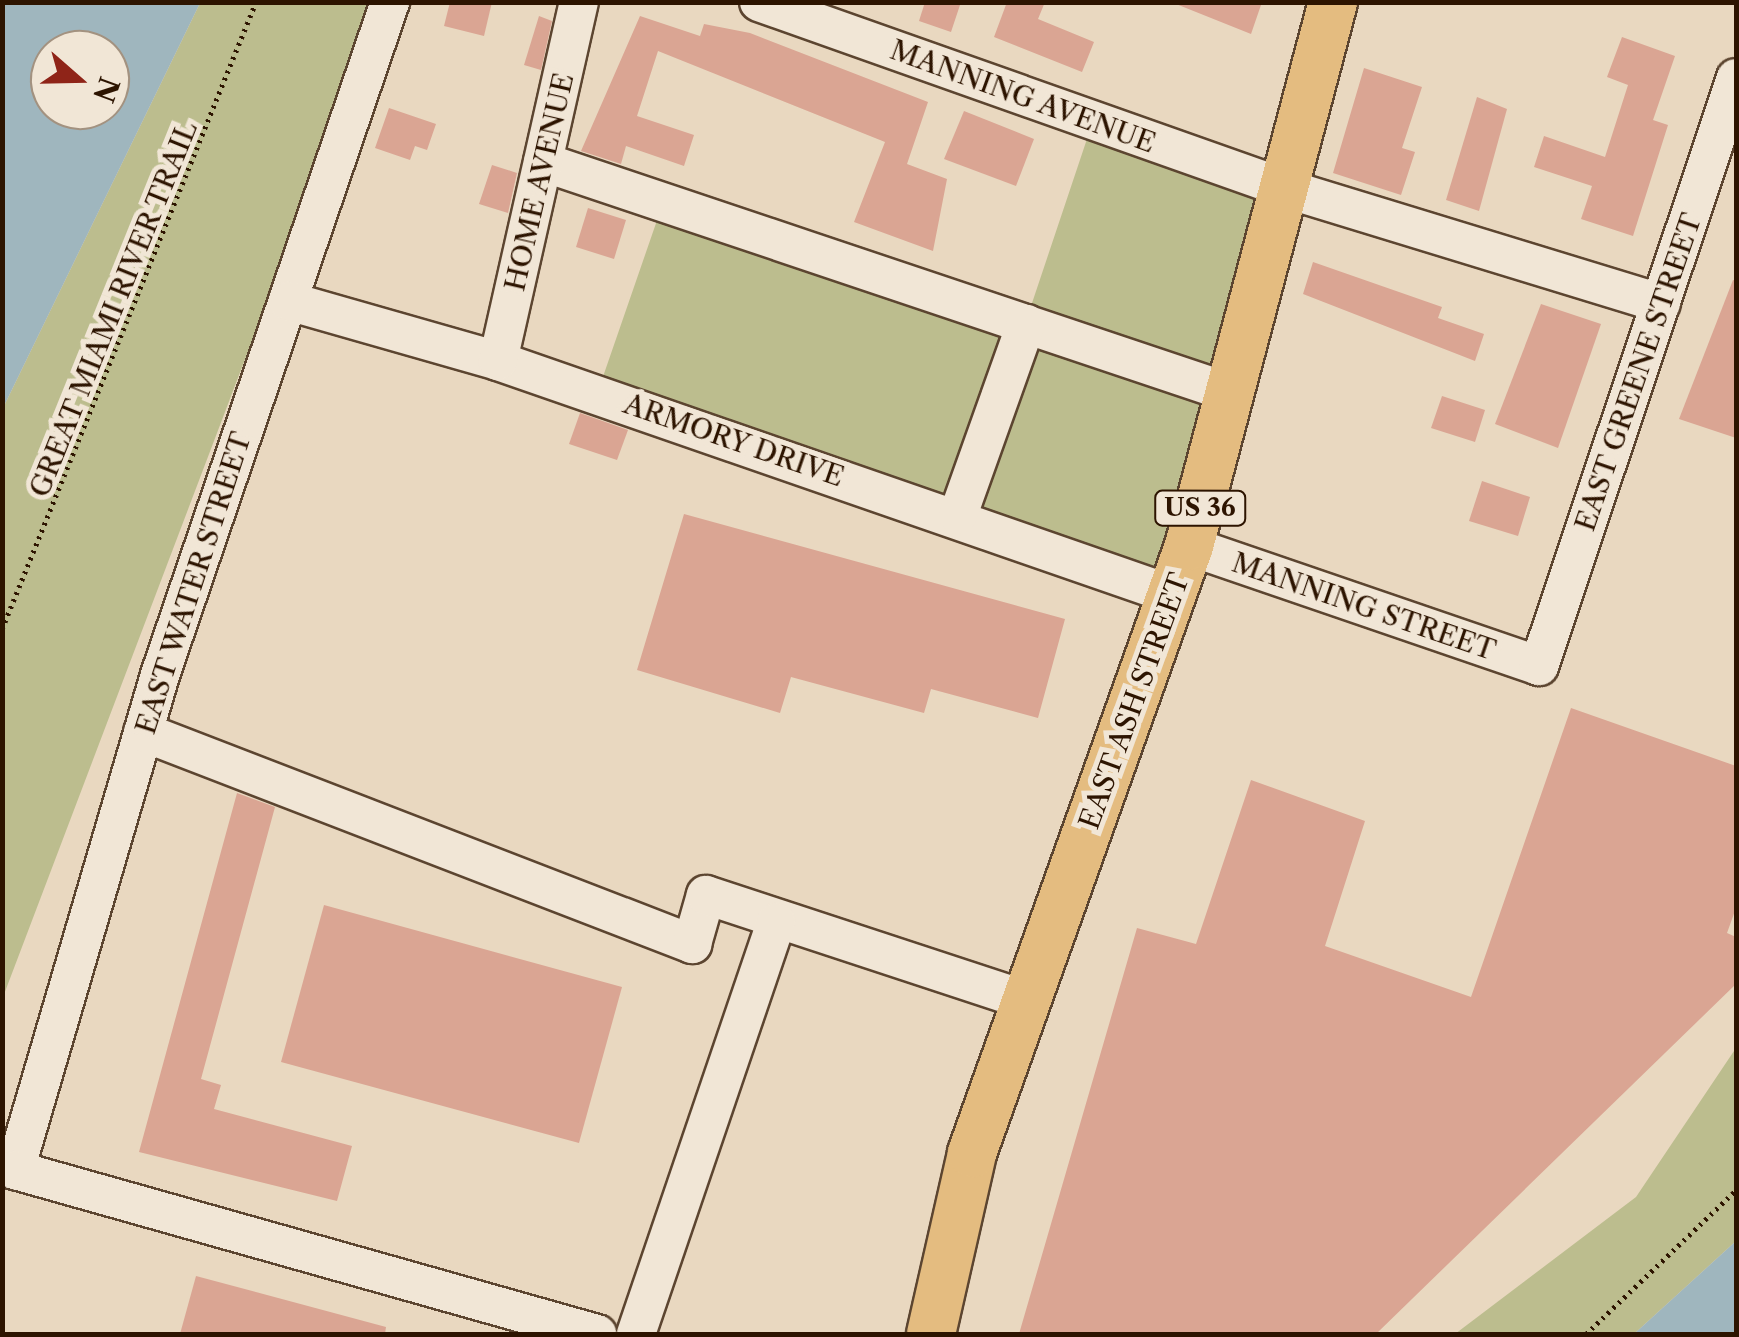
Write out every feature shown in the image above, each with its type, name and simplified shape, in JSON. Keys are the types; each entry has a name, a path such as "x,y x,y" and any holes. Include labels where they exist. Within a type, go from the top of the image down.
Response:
{"main road":[{"name":"EAST ASH STREET","path":"931,1334 972,1153 1189,546 1234,394 1333,2"}],"street":[{"name":"EAST WATER STREET","path":"390,2 143,732 15,1170 469,1317"},
{"name":"HOME AVENUE","path":"498,360 579,2"},
{"name":"MANNING AVENUE","path":"759,2 1287,189 1661,303"},
{"name":"EAST GREENE STREET","path":"1539,666 1736,78"},
{"path":"543,162 1234,394"},
{"name":"ARMORY DRIVE","path":"288,301 498,360 958,515 1173,595"},
{"path":"958,515 1026,324"},
{"name":"MANNING STREET","path":"1189,546 1539,666"},
{"path":"143,732 692,944 706,896 776,922 1025,1000"},
{"path":"636,1334 776,922"},
{"path":"469,1317 597,1334"}],"path":[{"name":"GREAT MIAMI RIVER TRAIL","path":"2,628 256,2"},
{"path":"1586,1334 1736,1190"}],"green space":[{"path":"200,3 390,3 288,301 269,296 3,997 3,408"},
{"path":"1093,121 1287,189 1173,595 597,394 663,203 1025,324"},
{"path":"1736,1048 1736,1241 1634,1334 1455,1334 1636,1197"}],"water":[{"path":"2,3 200,3 3,408"},
{"path":"1736,1241 1736,1334 1634,1334"}],"building":[{"path":"450,2 492,2 484,36 444,26"},
{"path":"925,2 961,2 951,32 919,21"},
{"path":"1007,2 1045,2 1038,19 1094,42 1082,72 994,37"},
{"path":"1171,2 1262,2 1251,34"},
{"path":"539,16 552,21 541,70 524,65"},
{"path":"640,16 700,36 704,24 750,33 928,102 907,164 947,179 933,251 854,222 885,142 658,51 637,116 694,135 684,166 626,146 621,164 581,151"},
{"path":"1622,37 1675,56 1653,120 1668,125 1633,236 1581,219 1592,186 1534,167 1544,136 1605,157 1628,85 1607,77"},
{"path":"1364,68 1422,87 1402,148 1415,152 1401,195 1333,173"},
{"path":"1477,97 1507,109 1479,211 1446,200"},
{"path":"389,108 436,124 427,150 415,146 410,160 375,148"},
{"path":"964,111 1034,139 1016,186 944,159"},
{"path":"492,165 517,173 508,213 479,204"},
{"path":"588,208 626,220 614,259 576,247"},
{"path":"1313,262 1442,307 1438,318 1484,334 1475,361 1303,294"},
{"path":"1733,280 1736,281 1736,438 1679,419"},
{"path":"1541,304 1601,324 1558,448 1495,424"},
{"path":"1442,396 1485,410 1475,442 1431,428"},
{"path":"580,413 628,430 617,460 569,444"},
{"path":"1482,481 1530,497 1518,536 1469,521"},
{"path":"684,514 1065,619 1038,718 931,689 924,713 791,677 780,713 637,670"},
{"path":"1571,708 1736,766 1736,908 1727,933 1736,937 1736,984 1376,1334 1019,1334 1137,928 1196,944 1251,780 1365,821 1325,946 1471,997"},
{"path":"237,793 275,807 201,1079 221,1085 214,1109 352,1146 337,1201 139,1152"},
{"path":"324,905 622,987 579,1143 281,1062"},
{"path":"196,1276 386,1327 385,1334 180,1334"}]}
